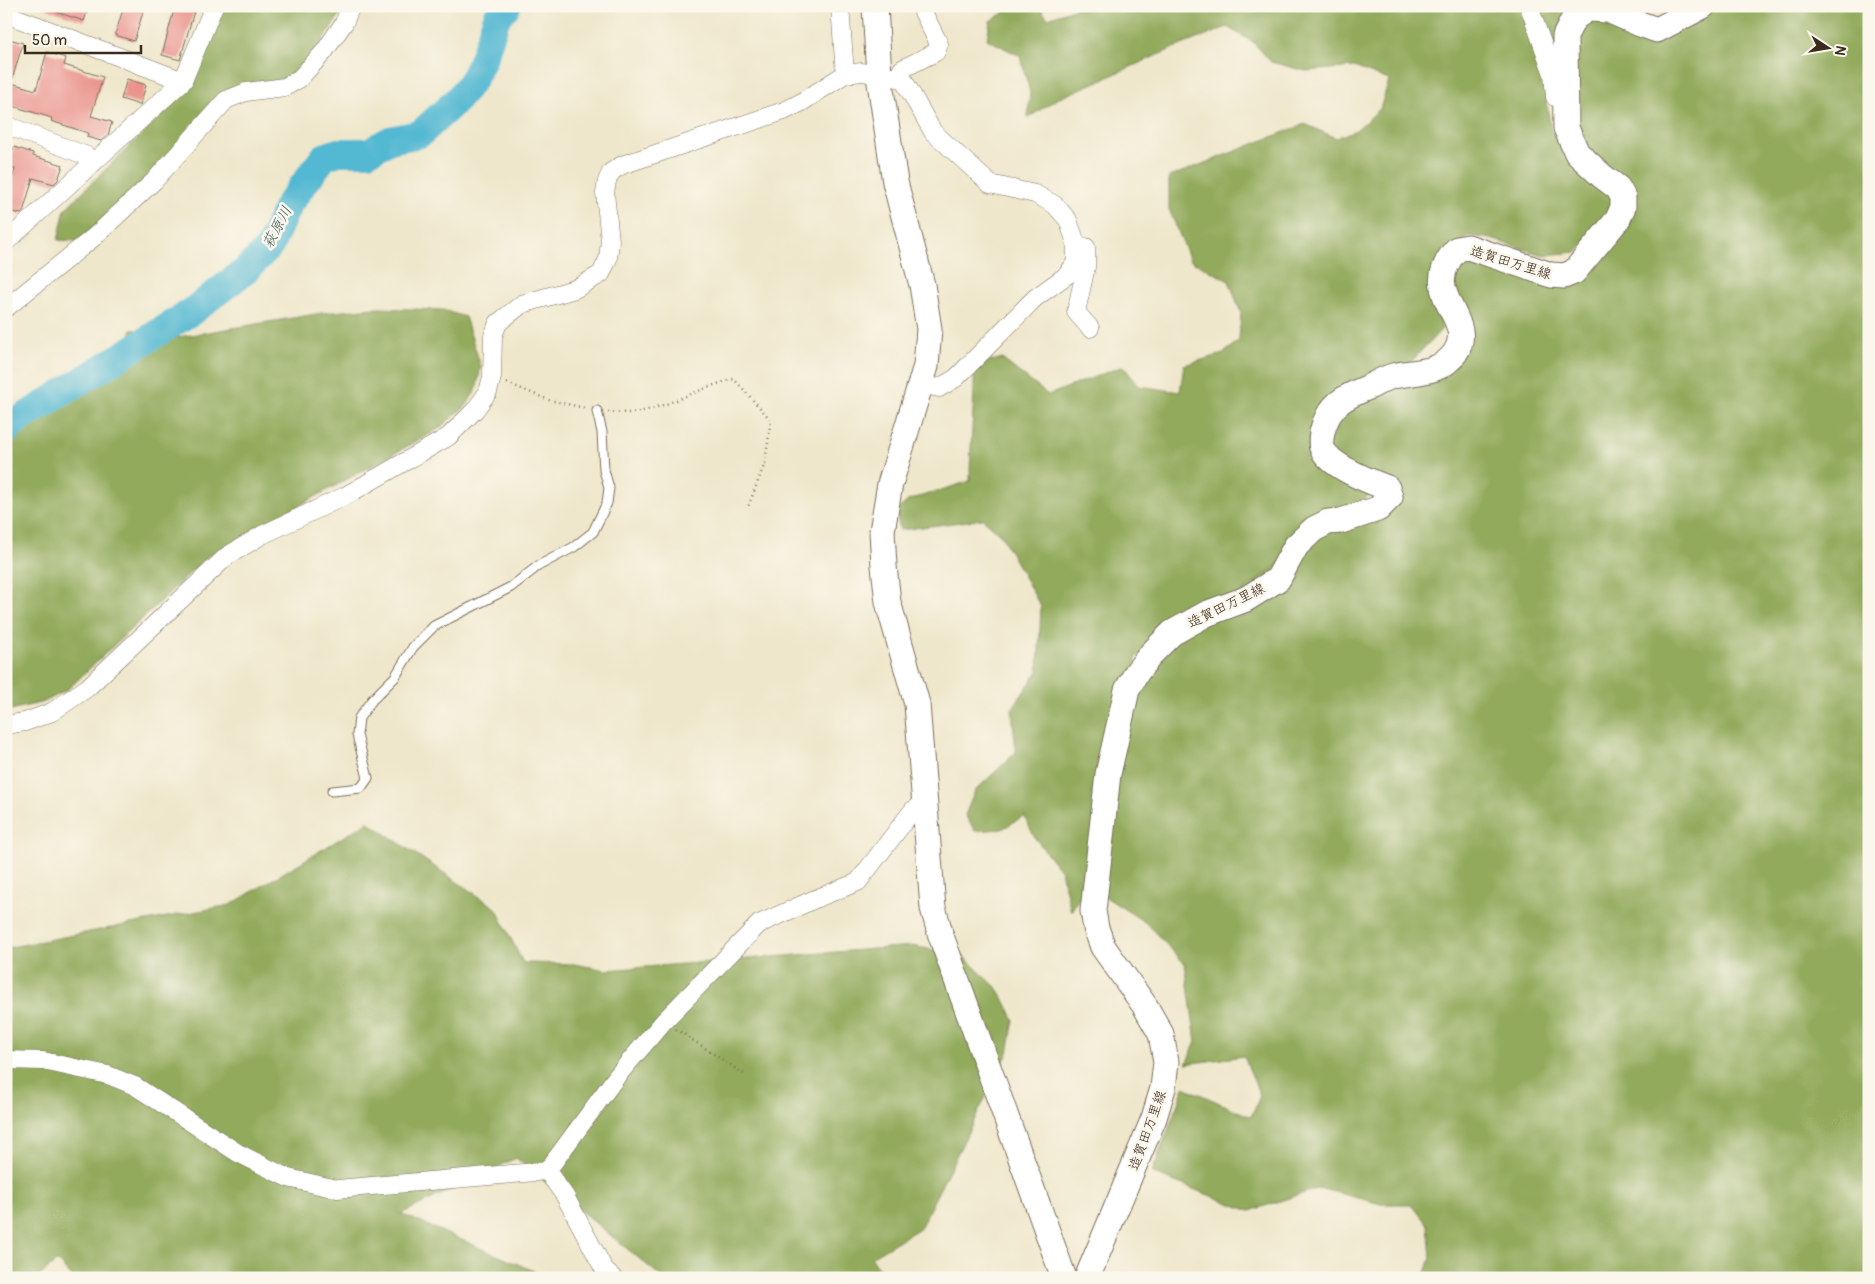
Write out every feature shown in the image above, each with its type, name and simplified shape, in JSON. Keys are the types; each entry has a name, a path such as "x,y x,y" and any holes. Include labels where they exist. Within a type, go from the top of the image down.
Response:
{"main road":[{"path":"875,6 889,77 895,182 922,285 928,328 926,366 890,484 882,531 888,602 917,704 933,908 941,936 1064,1278"},
{"name":"造賀田万里線","path":"1087,1278 1154,1118 1163,1088 1166,1062 1161,1034 1145,1006 1103,947 1096,928 1093,910 1108,774 1127,690 1137,672 1152,652 1172,633 1206,614 1246,598 1278,579 1296,546 1314,529 1328,522 1341,521 1378,509 1390,497 1388,488 1331,461 1321,449 1321,438 1326,418 1332,408 1346,397 1391,377 1436,369 1456,353 1462,337 1456,318 1442,290 1442,269 1456,249 1468,247 1551,275 1564,276 1574,272 1618,219 1623,207 1623,196 1618,188 1577,153 1566,128 1565,36 1574,18 1588,9 1608,10 1657,30 1703,6"}],"street":[{"path":"7,241 183,81 214,6"},
{"path":"6,308 94,237 141,193 226,100 246,92 285,87 299,79 324,52 344,22 351,6"},
{"path":"840,6 845,74"},
{"path":"889,77 936,52 939,44 920,6"},
{"path":"1529,6 1553,74 1557,128 1566,128"},
{"path":"6,14 183,81"},
{"path":"6,725 25,722 52,712 88,688 227,556 262,535 346,496 448,437 475,410 488,392 492,377 493,336 498,323 522,304 576,288 601,274 608,260 610,242 605,193 611,172 622,165 784,111 802,102 845,74 862,72 903,79 933,132 990,184 1036,194 1055,205 1068,220 1076,242 1076,262 1067,275 1035,298 956,378 939,388 921,384"},
{"path":"6,125 87,156 94,162"},
{"path":"1068,220 1073,218 1086,244 1086,267 1076,312 1090,328"},
{"path":"6,1060 42,1061 108,1075 135,1086 238,1153 288,1178 337,1189 547,1171 617,1076 664,1021 759,924 858,882 913,810 925,804"},
{"path":"547,1171 565,1196 605,1271 613,1278"}],"lane":[{"path":"332,791 361,788 368,778 357,736 359,718 372,700 395,677 412,647 434,626 511,588 538,566 574,547 593,532 607,503 608,488 604,470 602,432 597,411"}],"path":[{"path":"492,377 549,400 597,411 637,413 713,384 734,379 771,420 765,463 748,507"},
{"path":"664,1021 744,1074"}],"green space":[{"path":"224,6 346,6 299,74 229,93 132,196 77,241 58,240 65,209 187,90"},
{"path":"1015,6 1038,6 1048,18 1082,6 1518,6 1520,7 1544,83 1551,131 1608,187 1615,210 1577,252 1543,255 1488,238 1468,236 1433,279 1442,329 1405,368 1339,391 1315,453 1371,492 1363,502 1270,576 1137,656 1087,886 1071,911 1061,871 1035,838 1024,816 1002,829 975,831 965,815 975,791 1016,752 1012,709 1038,671 1041,607 1001,535 983,519 900,530 896,511 909,500 970,481 974,364 1002,359 1048,395 1123,366 1139,386 1180,392 1184,365 1223,354 1239,340 1241,313 1229,281 1190,260 1169,209 1169,177 1305,124 1336,138 1356,130 1380,109 1389,80 1354,67 1306,71 1271,62 1253,42 1227,27 1055,100 1028,118 1030,92 1020,56 987,39 990,21"},
{"path":"1539,6 1571,6 1558,49 1546,40"},
{"path":"1715,6 1869,6 1869,1278 1424,1278 1431,1258 1428,1225 1411,1204 1381,1204 1319,1188 1250,1211 1152,1173 1184,1087 1251,1117 1260,1096 1244,1056 1186,1064 1196,1042 1185,964 1146,923 1101,894 1115,775 1134,692 1157,657 1307,542 1388,508 1327,447 1349,402 1451,367 1448,288 1459,254 1549,281 1623,222 1605,172 1572,126 1571,37 1590,15 1670,31"},
{"path":"375,308 443,310 465,317 481,367 476,390 466,406 437,430 209,555 67,690 44,702 6,711 6,427 31,398 120,366 132,329 173,338 322,313"},
{"path":"368,822 496,908 523,963 574,964 607,970 912,946 962,955 999,990 1014,1020 1008,1053 920,1228 871,1257 886,1278 663,1278 516,1158 401,1214 534,1271 533,1278 73,1278 57,1261 37,1278 6,1278 6,948 230,905"}],"building":[{"path":"47,6 89,6 84,21 47,9"},
{"path":"124,6 145,6 134,41 115,35"},
{"path":"175,6 195,8 180,60 162,55"},
{"path":"6,38 23,43 11,83 36,90 47,52 66,58 64,65 103,77 91,116 112,122 108,135 101,141 87,137 88,133 51,121 52,118 6,104"},
{"path":"127,79 146,85 140,105 121,99"},
{"path":"14,147 33,153 33,156 63,165 58,180 54,184 33,178 21,214 6,210 6,199 15,169 8,167"}],"waterway":[{"name":"萩原川","path":"6,431 11,425 191,312 245,271 270,246 288,205 324,157 338,152 368,152 390,140 420,134 458,99 472,81 483,59 497,17 507,6"}]}
